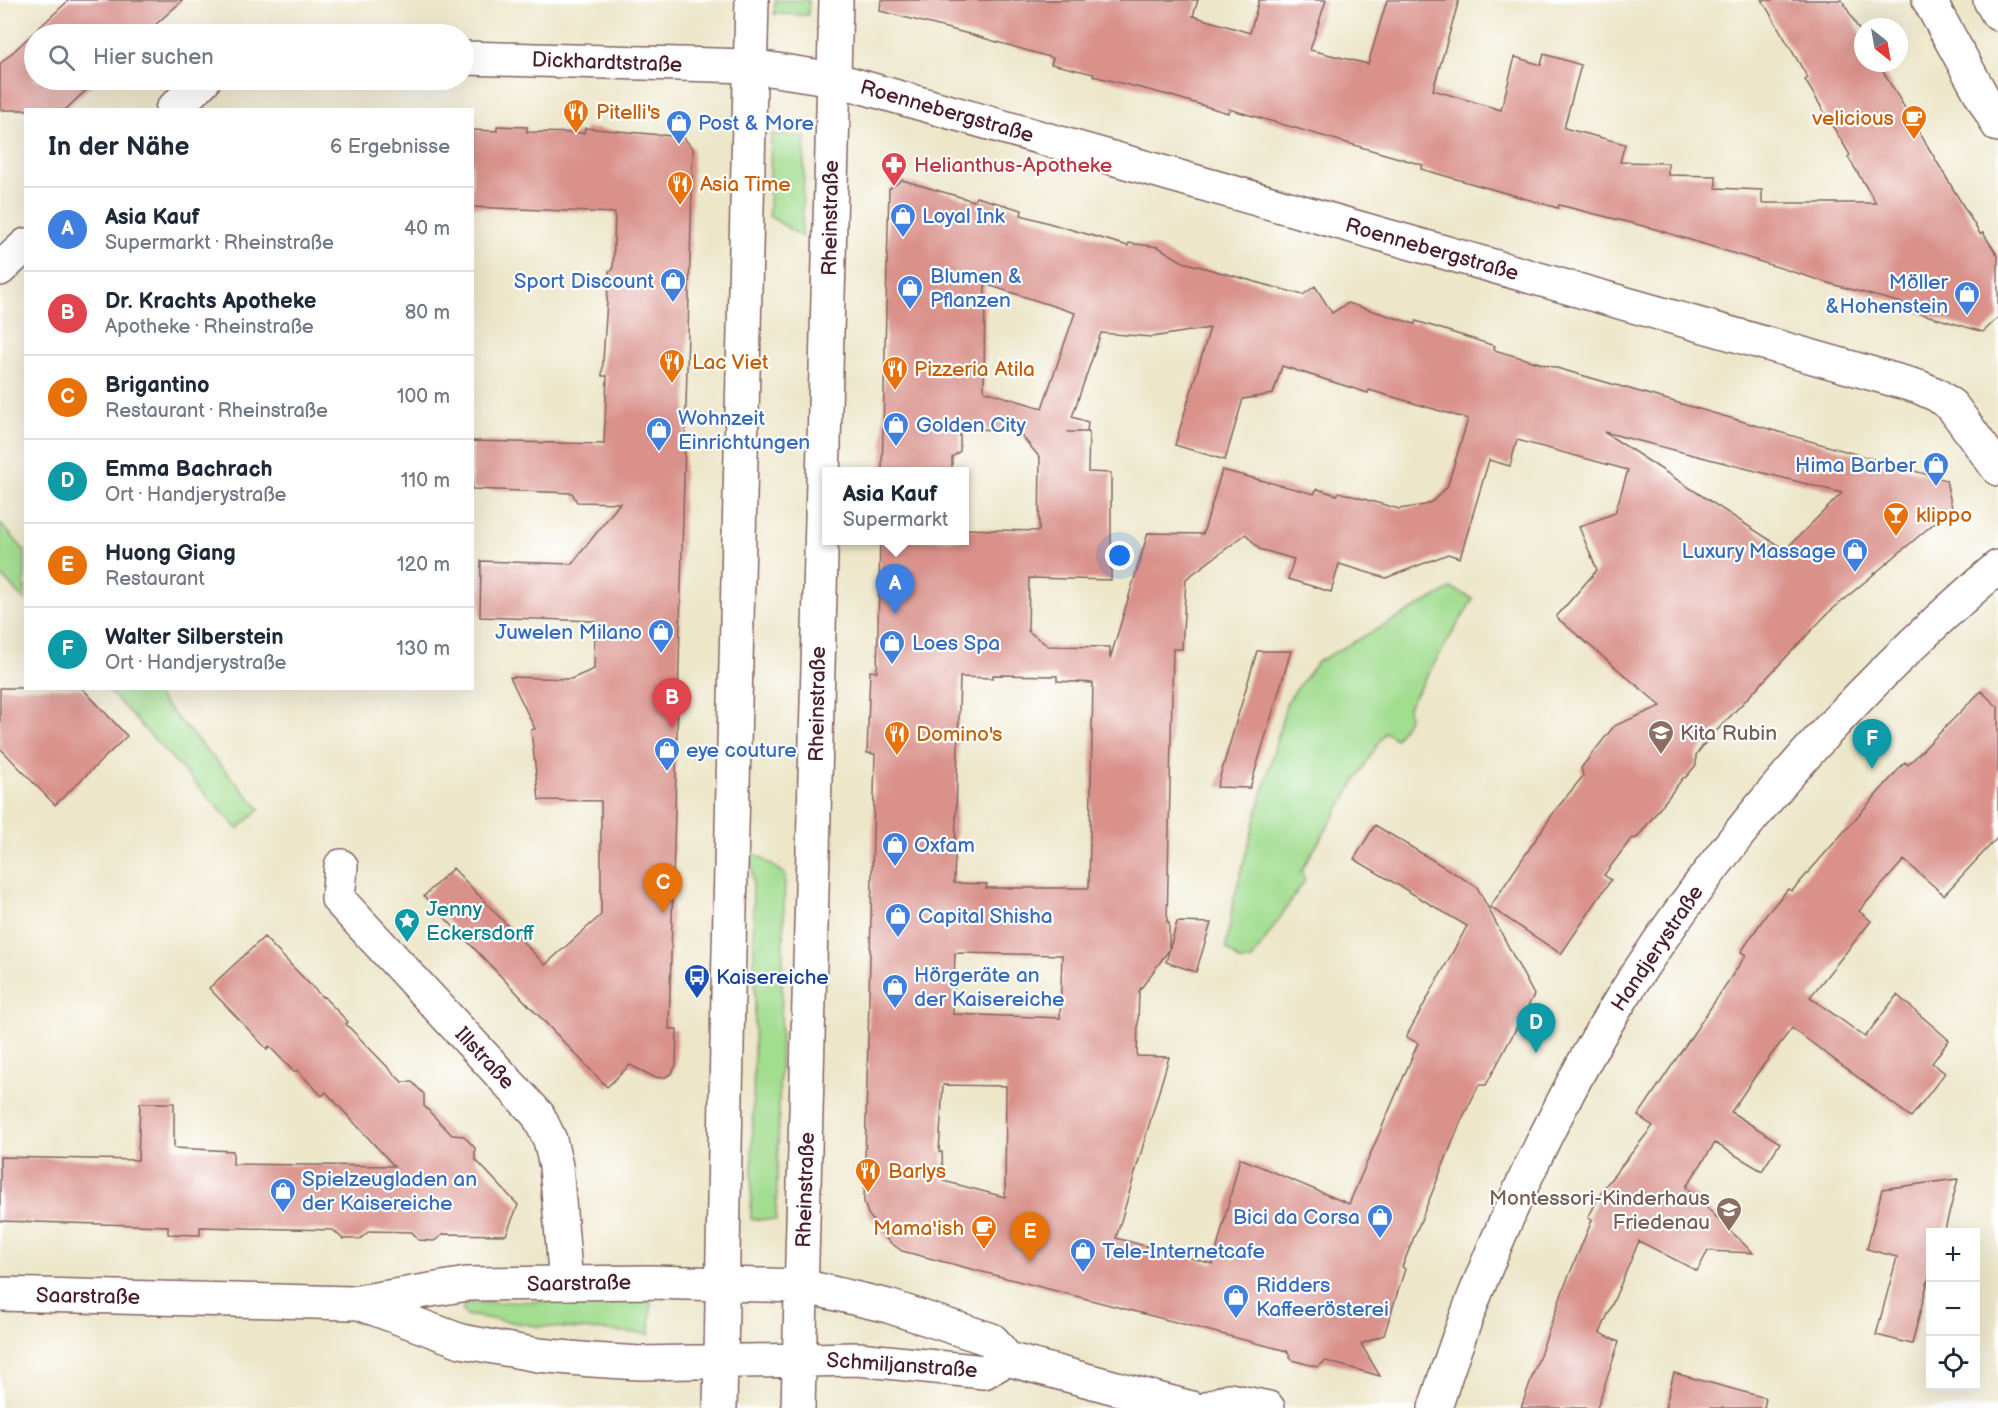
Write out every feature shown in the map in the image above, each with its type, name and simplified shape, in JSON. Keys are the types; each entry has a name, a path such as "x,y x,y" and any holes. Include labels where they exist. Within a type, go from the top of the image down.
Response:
{"street":[{"path":"720,1408 752,0"},
{"name":"Rheinstraße","path":"824,467 836,0"},
{"path":"1929,0 1998,125"},
{"path":"1990,0 1998,14"},
{"name":"Dickhardtstraße","path":"474,58 750,66 834,79"},
{"name":"Roennebergstraße","path":"834,79 1918,387 1952,406 1998,469"},
{"path":"174,108 193,90"},
{"path":"0,269 24,247"},
{"name":"Rheinstraße","path":"798,1408 822,532"},
{"name":"Handjerystraße","path":"1435,1408 1488,1260 1518,1192 1580,1070 1638,974 1682,908 1760,806 1807,753 1898,658 1950,608 1998,567"},
{"name":"Illstraße","path":"341,866 338,899 538,1115 550,1140 556,1166 566,1283"},
{"name":"Saarstraße","path":"0,1294 357,1303 467,1284 651,1282 802,1286"},
{"name":"Schmiljanstraße","path":"802,1286 888,1306 992,1340 1007,1359 1191,1408"},
{"name":"Saarstraße","path":"357,1303 461,1341 538,1355 640,1363 721,1362"},
{"name":"Schmiljanstraße","path":"721,1362 886,1360 984,1372 1007,1359"},
{"path":"1209,1408 1229,1401 1268,1408"}],"green space":[{"path":"775,0 809,0 808,15 774,14"},
{"path":"771,135 805,136 802,237 769,216"},
{"path":"0,523 24,550 24,600 0,574"},
{"path":"1452,588 1473,599 1408,707 1409,718 1396,739 1385,732 1301,871 1305,880 1251,961 1240,961 1226,948 1234,898 1287,702 1317,662"},
{"path":"108,690 152,690 260,809 238,829"},
{"path":"752,852 785,874 776,1220 751,1219 755,998"},
{"path":"651,1301 650,1334 537,1326 466,1315 462,1310 468,1303"}],"building":[{"path":"69,0 183,0 156,24 43,24"},
{"path":"881,0 1198,0 1193,16 1250,33 1259,0 1326,0 1310,50 1368,64 1387,0 1459,0 1433,90 1501,110 1515,57 1541,65 1544,54 1581,65 1564,128 1625,144 1620,162 1668,163 1668,175 1716,176 1716,188 1762,190 1762,203 1876,203 1805,80 1808,78 1762,0 1842,0 1854,21 1854,72 1883,72 1980,234 1983,233 1998,256 1998,318 1983,332 1912,311 1913,306 1835,285 1655,229 1559,205 1558,208 1421,169 1423,165 1229,109 1228,113 1093,76 1094,74 1051,64 1053,58 880,11"},
{"path":"24,42 24,90 86,90 67,108 0,110 0,64"},
{"path":"497,126 527,127 527,132 584,133 585,128 683,137 693,149 669,1029 677,1029 676,1065 672,1073 664,1078 654,1077 630,1065 607,1087 424,896 453,868 545,965 601,915 601,801 539,800 531,730 535,729 510,677 571,679 594,669 595,621 480,617 481,561 572,564 620,503 577,502 572,493 474,489 474,441 604,444 607,376 602,376 609,271 613,270 615,213 474,207 474,130 497,131"},
{"path":"902,180 974,201 976,197 1022,210 1021,215 1128,246 1129,243 1158,247 1183,262 1303,295 1315,286 1332,313 1348,303 1415,324 1416,321 1495,346 1494,350 1946,480 1952,508 1828,613 1705,743 1696,755 1696,765 1683,778 1637,838 1631,839 1604,875 1611,880 1561,954 1490,907 1554,812 1583,776 1581,768 1614,726 1661,706 1556,617 1597,570 1579,527 1615,513 1628,470 1517,440 1510,466 1489,460 1460,558 1448,554 1386,578 1339,564 1331,592 1288,579 1294,559 1259,549 1246,534 1186,579 1182,649 1173,649 1167,922 1169,922 1169,950 1139,991 1137,1056 1169,1057 1116,1238 1213,1264 1240,1158 1349,1204 1418,1043 1406,1037 1467,926 1354,859 1375,825 1477,887 1534,995 1486,1085 1479,1085 1461,1121 1402,1267 1405,1269 1384,1335 1361,1344 1380,1376 1326,1361 1317,1367 1292,1360 1287,1351 902,1251 888,1241 868,1214 864,1202 875,754 867,753 870,671 877,672 880,545 969,545 969,529 1039,531 1040,458 1017,430 960,429 960,451 952,457 952,467 882,467 889,189","holes":["985,284 1075,313 1042,408 984,391","1210,328 1175,445 1225,460 1243,399 1273,394 1282,366 1368,393 1369,390 1468,419 1447,487 1433,501 1425,505 1399,509 1339,492 1337,495 1317,489 1314,494 1222,470 1203,534 1148,533 1110,659 1110,647 1048,646 1028,631 1029,578 1111,580 1111,473 1088,472 1089,432 1087,432 1088,422 1072,417 1101,333 1152,337","1604,432 1842,493 1785,550","993,675 1057,676 1057,681 1093,683 1089,888 986,888 987,884 954,883 960,677 993,678","955,953 1062,955 1060,1018 953,1014","943,1085 1006,1086 1005,1197 943,1181 942,1152 939,1152"]},
{"path":"1257,651 1291,651 1250,788 1217,787"},
{"path":"0,688 84,690 127,736 55,805 0,748"},
{"path":"1981,691 1998,707 1998,837 1944,895 1904,860 1859,911 1871,921 1810,997 1865,1037 1897,995 1949,1040 1932,1063 1945,1073 1911,1117 1792,1028 1731,1112 1780,1143 1762,1171 1715,1143 1686,1187 1753,1253 1708,1251 1697,1271 1639,1241 1600,1333 1619,1342 1597,1408 1521,1408 1565,1285 1592,1220 1588,1218 1603,1189 1653,1126 1638,1116 1746,955 1741,952 1766,915 1788,889 1792,891 1905,762 1908,765"},
{"path":"1177,922 1211,923 1196,972 1166,962"},
{"path":"264,937 348,1022 346,1024 402,1082 412,1082 424,1094 424,1106 452,1135 464,1136 475,1148 475,1159 518,1205 506,1235 444,1234 434,1241 418,1240 412,1232 369,1231 360,1239 343,1239 333,1230 200,1227 200,1235 168,1234 168,1226 0,1221 0,1157 138,1160 140,1103 174,1103 174,1148 233,1151 233,1164 394,1166 326,1092 322,1096 269,1046 267,1049 209,988"},
{"path":"1958,1179 1945,1228 1926,1228 1926,1289 1912,1344 1876,1335 1897,1257 1867,1249 1882,1189"},
{"path":"1674,1373 1766,1398 1764,1408 1665,1408"}],"place":[{"name":"Pitelli's","path":"576,135"},
{"name":"velicious","path":"1914,141"},
{"name":"Post & More","path":"679,146"},
{"name":"Helianthus-Apotheke","path":"894,188"},
{"name":"Asia Time","path":"680,207"},
{"name":"Loyal Ink","path":"903,239"},
{"name":"Sport Discount","path":"673,304"},
{"name":"Blumen & Pflanzen","path":"910,311"},
{"name":"Möller &Hohenstein","path":"1967,317"},
{"name":"Lac Viet","path":"672,385"},
{"name":"Pizzeria Atila","path":"895,392"},
{"name":"Golden City","path":"896,448"},
{"name":"Wohnzeit Einrichtungen","path":"659,453"},
{"name":"Hima Barber","path":"1936,488"},
{"name":"klippo","path":"1896,538"},
{"name":"Luxury Massage","path":"1855,574"},
{"name":"Asia Kauf","path":"895,614"},
{"name":"Juwelen Milano","path":"661,655"},
{"name":"Loes Spa","path":"892,666"},
{"name":"Dr. Krachts Apotheke","path":"672,728"},
{"name":"Kita Rubin","path":"1661,756"},
{"name":"Domino's","path":"897,757"},
{"name":"Walter Silberstein","path":"1872,769"},
{"name":"eye couture","path":"667,773"},
{"name":"Oxfam","path":"895,868"},
{"name":"Brigantino","path":"663,913"},
{"name":"Capital Shisha","path":"898,939"},
{"name":"Jenny Eckersdorff","path":"407,944"},
{"name":"Kaisereiche","path":"697,1000"},
{"name":"Hörgeräte an der Kaisereiche","path":"895,1010"},
{"name":"Emma Bachrach","path":"1536,1053"},
{"name":"Barlys","path":"868,1194"},
{"name":"Spielzeugladen an der Kaisereiche","path":"283,1214"},
{"name":"Montessori-Kinderhaus Friedenau","path":"1729,1233"},
{"name":"Bici da Corsa","path":"1380,1240"},
{"name":"Mama'ish","path":"984,1251"},
{"name":"Huong Giang","path":"1030,1262"},
{"name":"Tele-Internetcafe","path":"1083,1274"},
{"name":"Ridders Kaffeerösterei","path":"1236,1320"}]}
